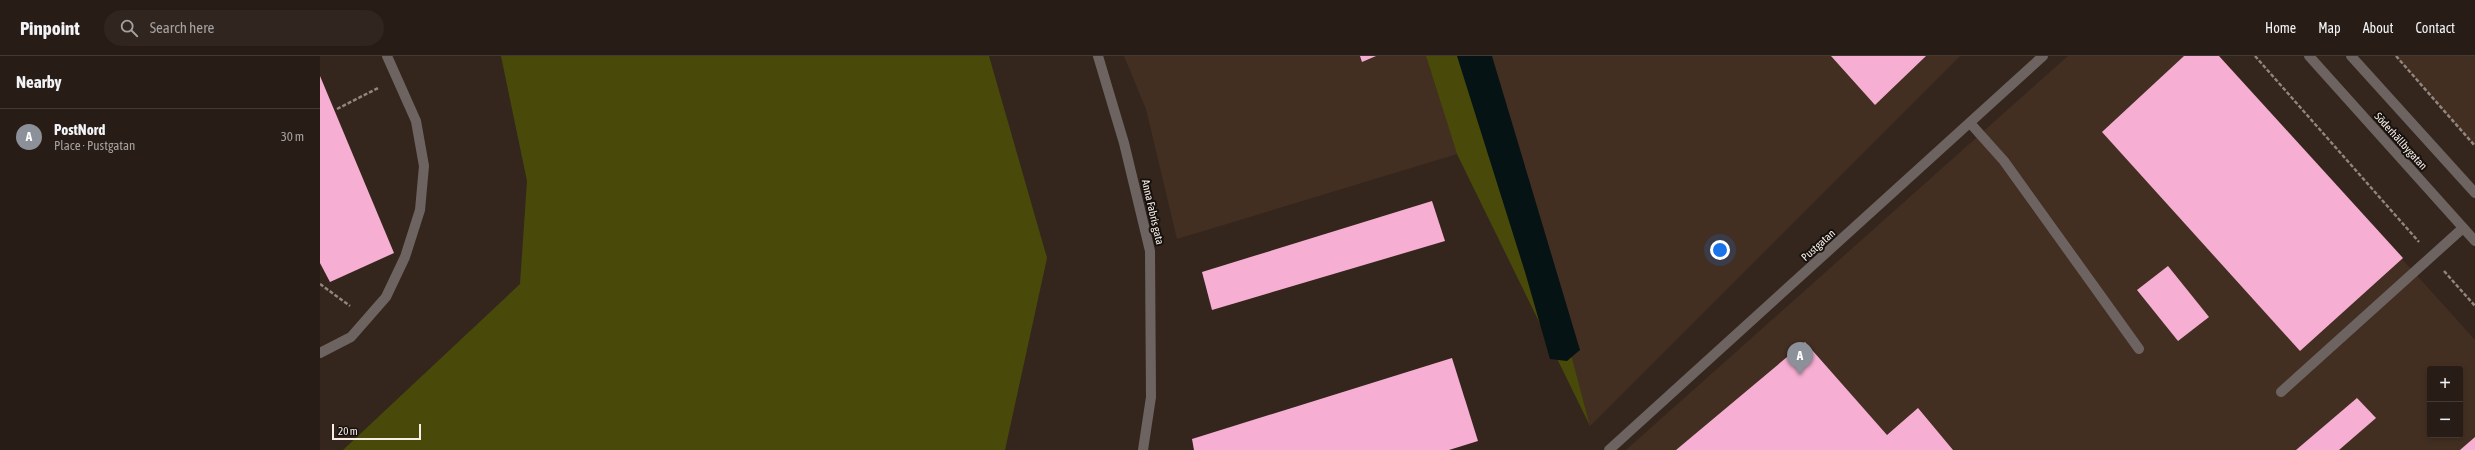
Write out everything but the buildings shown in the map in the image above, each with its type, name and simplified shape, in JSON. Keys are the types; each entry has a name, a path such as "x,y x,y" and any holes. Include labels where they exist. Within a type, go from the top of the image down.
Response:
{"street":[{"path":"320,353 351,337 386,297 405,257 420,210 424,166 417,128 387,56"},
{"name":"Anna Fabris gata","path":"1098,56 1124,143 1150,250 1151,398 1143,450"},
{"name":"Pustgatan","path":"1609,450 2043,56"},
{"name":"Söderhällbygatan","path":"2309,56 2475,242"},
{"name":"Söderhällbygatan","path":"2351,56 2475,193"},
{"path":"1970,123 2004,161 2139,349"},
{"path":"2281,392 2432,258 2463,228"}],"path":[{"path":"2396,56 2475,146"},
{"path":"2257,57 2475,306"},
{"path":"337,109 396,78"},
{"path":"320,284 368,319"}],"shaded area":[{"path":"501,56 989,56 1047,258 1005,450 343,450 520,284 527,181"},
{"path":"1124,56 1426,56 1457,154 1177,239 1146,109"},
{"path":"1426,56 1492,56 1590,426 1457,154"},
{"path":"1457,56 1492,56 1580,350 1567,361 1550,359 1525,272"},
{"path":"1492,56 1960,56 1590,426"},
{"path":"2068,56 2219,56 2475,340 2475,450 1626,450"},
{"path":"2396,56 2475,56 2475,146"}],"place":[{"name":"PostNord","path":"1800,375"}]}
